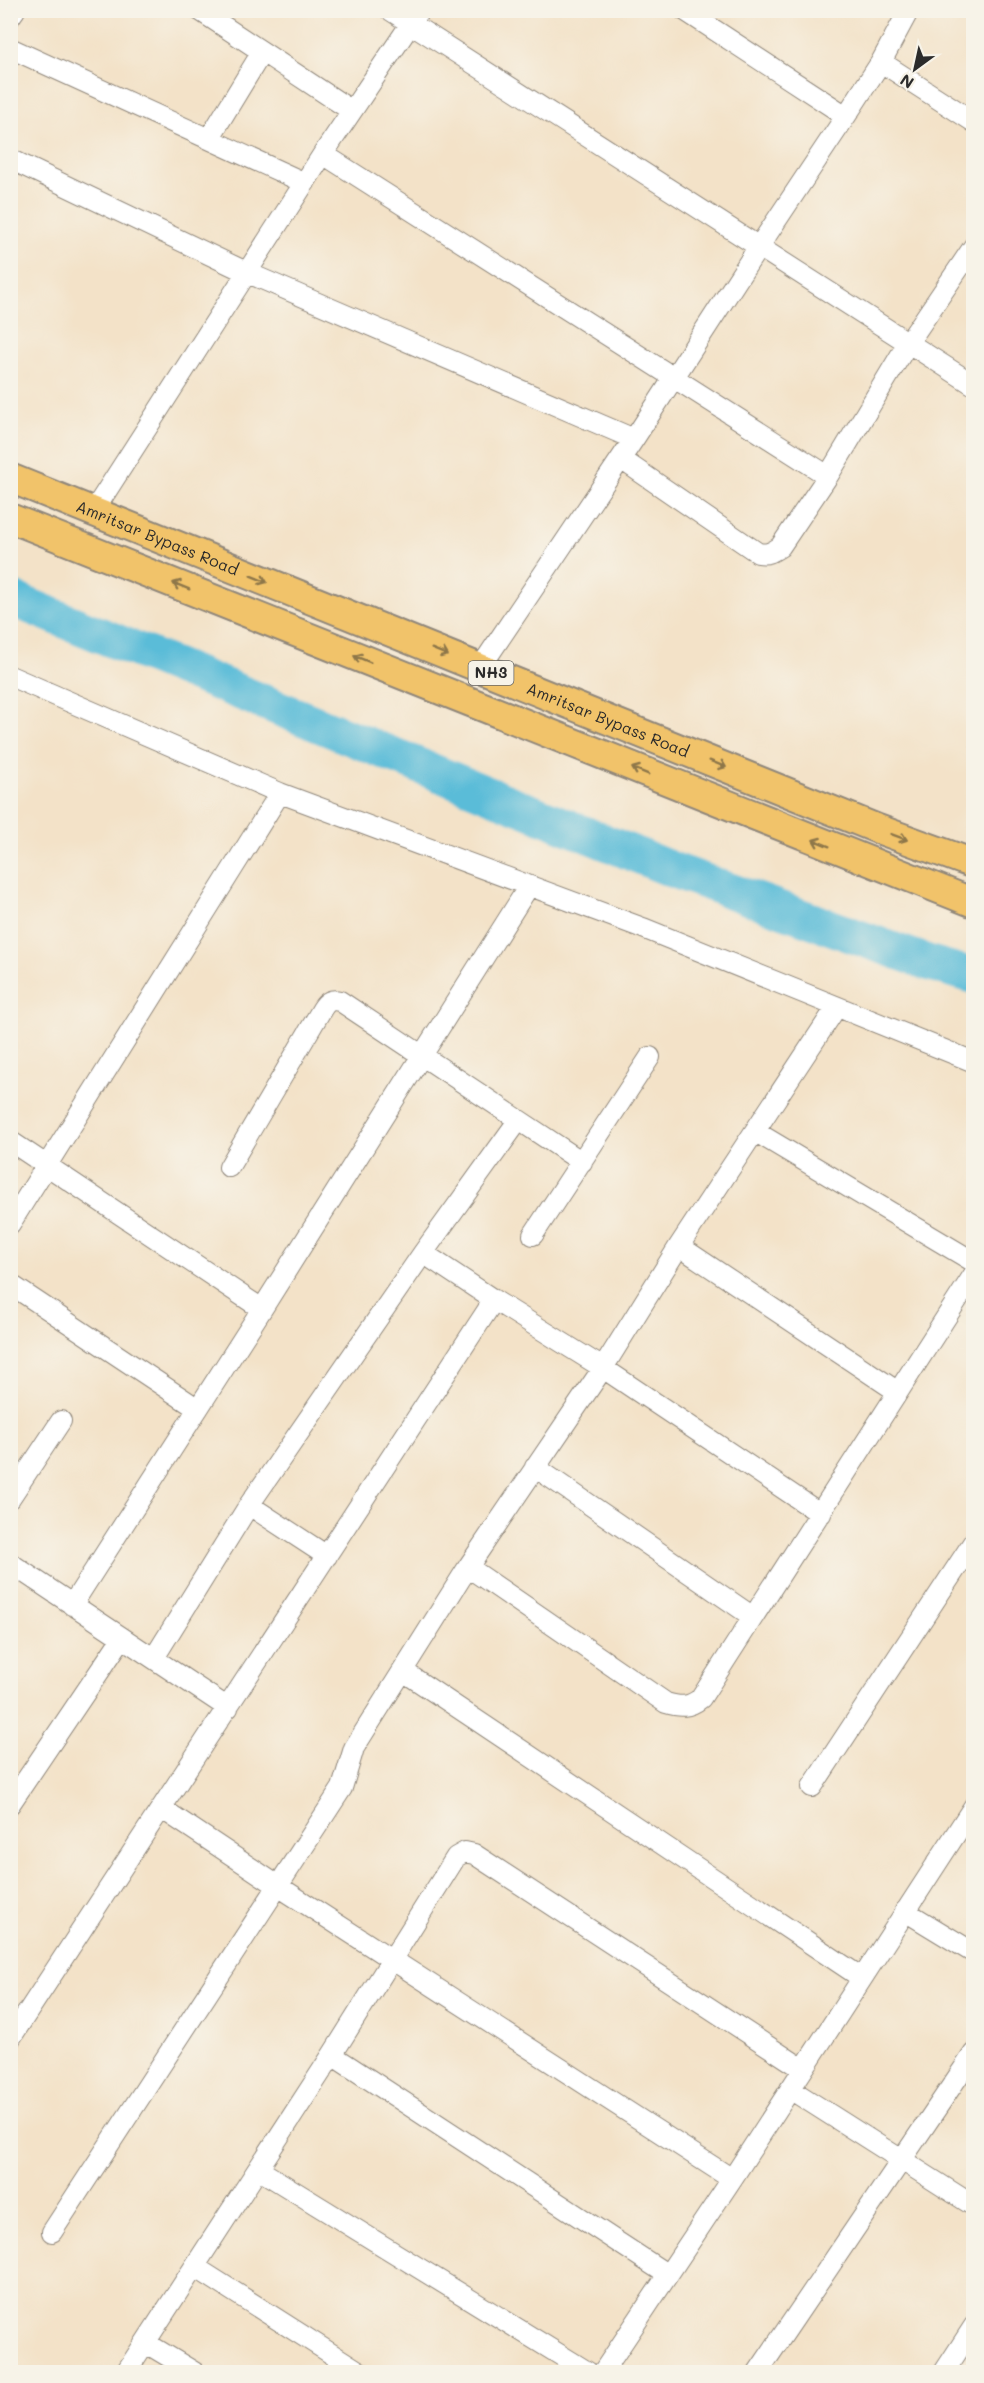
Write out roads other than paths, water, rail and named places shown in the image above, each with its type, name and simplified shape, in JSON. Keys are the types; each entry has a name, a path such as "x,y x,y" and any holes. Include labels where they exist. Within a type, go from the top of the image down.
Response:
{"highway":[{"name":"Amritsar Bypass Road","path":"10,478 878,829 974,864"},
{"name":"NH3","path":"10,518 974,903"}],"street":[{"path":"10,17 15,10"},
{"path":"199,10 352,111"},
{"path":"390,10 415,17 758,248 974,385"},
{"path":"684,10 846,116"},
{"path":"480,668 621,459 672,377 846,116 881,62 909,10"},
{"path":"93,512 323,154 415,17"},
{"path":"10,48 305,183"},
{"path":"209,139 262,52"},
{"path":"881,62 974,122"},
{"path":"323,154 828,476"},
{"path":"10,159 248,273 634,439"},
{"path":"621,459 758,553 766,555 780,547 828,476 908,343 974,246"},
{"path":"10,676 280,793 643,928 974,1062"},
{"path":"10,1224 49,1166 280,793"},
{"path":"72,1605 529,886"},
{"path":"229,1167 322,1009 329,1001 340,1001 582,1162"},
{"path":"52,2232 342,1788 354,1748 468,1567 603,1368 679,1246 836,1008"},
{"path":"533,1235 650,1057"},
{"path":"154,1658 249,1505 518,1120"},
{"path":"756,1132 974,1262"},
{"path":"10,1141 262,1309"},
{"path":"679,1246 898,1392"},
{"path":"423,1253 603,1368 821,1514"},
{"path":"468,1567 666,1703 677,1706 694,1704 701,1698 821,1514 974,1274"},
{"path":"10,1284 198,1409"},
{"path":"10,2038 494,1300"},
{"path":"10,1498 61,1421"},
{"path":"535,1467 753,1617"},
{"path":"249,1505 327,1556"},
{"path":"812,1787 974,1541"},
{"path":"10,1563 228,1708"},
{"path":"10,1804 122,1638"},
{"path":"403,1671 862,1978"},
{"path":"603,2373 732,2180 974,1806"},
{"path":"161,1808 732,2180"},
{"path":"126,2373 332,2055 456,1857 465,1852 470,1852 803,2069"},
{"path":"905,1911 974,1953"},
{"path":"758,2373 974,2053"},
{"path":"332,2055 668,2275"},
{"path":"790,2090 974,2206"},
{"path":"258,2169 588,2373"},
{"path":"195,2267 360,2373"},
{"path":"944,2373 974,2326"},
{"path":"146,2343 194,2373"}],"waterway":[{"path":"10,598 673,870 929,963 974,976"}]}
